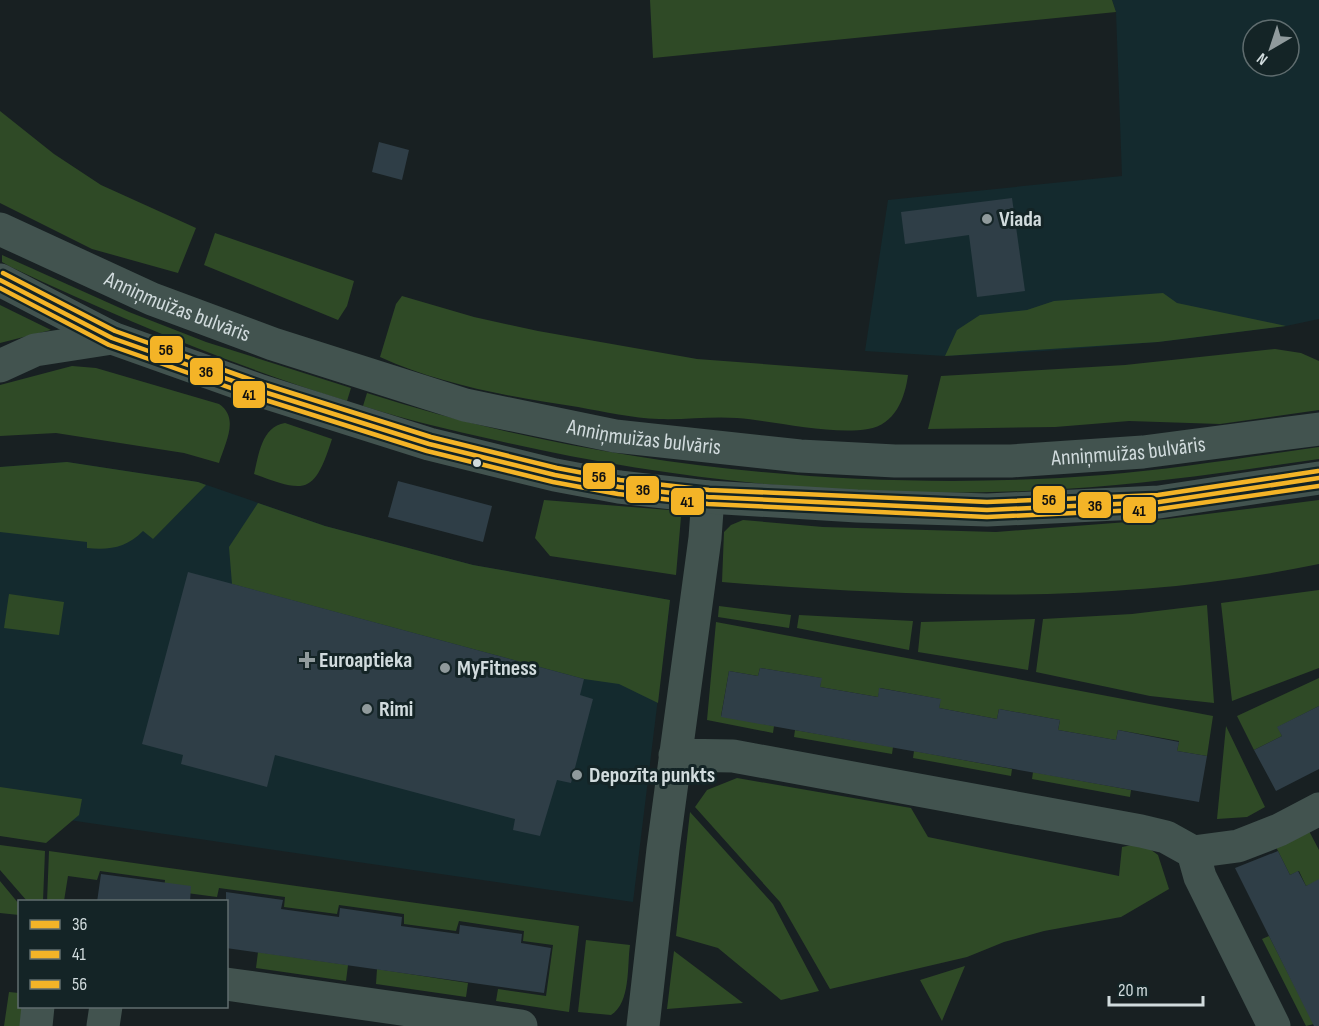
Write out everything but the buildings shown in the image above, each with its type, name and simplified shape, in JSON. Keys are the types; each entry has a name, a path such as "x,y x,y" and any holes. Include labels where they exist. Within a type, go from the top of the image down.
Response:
{"street":[{"name":"Anniņmuižas bulvāris","path":"0,229 152,298 273,344 465,405 615,436 800,456 895,461 1011,461 1143,452 1319,429"},
{"path":"0,280 112,338 261,391 429,444 555,475 619,487 708,497 857,507 987,510 1159,502 1319,478"},
{"path":"0,366 35,350 112,338"},
{"path":"644,1026 675,755 705,538 708,497"},
{"path":"675,755 733,756 1141,831 1166,837 1193,852 1238,846 1279,830 1319,809"},
{"path":"1193,852 1200,877 1274,1026"},
{"path":"228,984 521,1026"},
{"path":"36,1026 38,1008"},
{"path":"103,1026 106,1008"}],"shaded area":[{"path":"1112,0 1319,0 1319,319 1286,326 1158,342 1044,351 945,356 865,351 888,200 1122,176 1116,12"},
{"path":"67,462 198,482 325,526 473,565 670,600 633,902 0,810 0,467"}],"green space":[{"path":"650,0 1112,0 1116,12 653,58"},
{"path":"0,111 54,154 101,185 196,228 178,273 92,249 0,203"},
{"path":"215,233 354,281 347,306 338,320 204,265"},
{"path":"2,255 129,312 206,342 351,388 347,401 261,372 135,323 11,267 2,262"},
{"path":"1163,293 1177,303 1286,326 1158,342 945,356 957,330 980,315 1027,310 1054,301"},
{"path":"402,296 474,317 538,331 697,359 908,375 901,401 892,416 885,422 868,429 820,429 737,418 659,419 629,416 477,389 428,375 380,357 396,304"},
{"path":"0,305 51,330 0,343"},
{"path":"1275,349 1301,353 1319,361 1319,410 1220,424 1129,421 1055,427 928,429 941,376 1125,365"},
{"path":"72,366 96,368 219,404 229,416 230,424 219,463 184,453 56,433 0,436 0,385"},
{"path":"367,393 454,419 545,440 731,469 826,477 920,481 1012,480 1103,475 1319,447 1319,459 1096,487 993,492 849,490 706,478 565,455 445,429 363,406"},
{"path":"285,423 332,439 320,471 306,485 286,484 254,474 266,436 271,430"},
{"path":"67,462 206,485 153,539 143,531 137,537 117,547 95,549 87,548 87,542 0,532 0,467"},
{"path":"544,500 669,510 681,517 676,575 550,556 535,538"},
{"path":"1319,500 1319,564 1245,577 1096,592 1021,594 872,592 722,582 724,532 731,525 743,520 823,527 996,532 1167,519"},
{"path":"258,503 325,526 473,565 670,600 658,703 619,684 584,679 232,584 229,547"},
{"path":"1319,590 1319,668 1232,701 1221,603"},
{"path":"9,594 64,602 59,635 4,628"},
{"path":"1207,605 1214,703 1150,696 1036,672 1043,619 1132,614"},
{"path":"719,606 791,615 789,628 718,617"},
{"path":"799,615 913,621 909,650 797,628"},
{"path":"1035,619 1028,670 918,652 921,622"},
{"path":"716,622 1213,716 1207,756 1177,751 1179,741 1118,730 1116,740 1058,730 1060,720 999,709 997,719 939,708 940,699 880,688 878,697 820,687 821,678 760,668 758,676 729,671 721,716 774,726 773,733 707,720"},
{"path":"1319,678 1319,706 1278,727 1282,736 1254,750 1237,716"},
{"path":"1226,726 1265,807 1247,817 1217,819"},
{"path":"795,730 893,747 892,754 794,737"},
{"path":"914,751 1012,769 1011,776 913,758"},
{"path":"1033,772 1131,790 1130,797 1032,779"},
{"path":"737,778 911,808 928,837 1119,876 1122,847 1142,843 1158,855 1169,889 1121,917 1044,931 1004,942 967,957 830,989 780,902 695,807 707,790"},
{"path":"0,787 82,799 79,815 46,843 0,836"},
{"path":"690,812 773,904 819,991 781,1000 718,948 676,936"},
{"path":"1309,831 1319,850 1319,881 1306,886 1299,871 1290,875 1276,847"},
{"path":"0,845 45,851 43,900 26,900 0,870"},
{"path":"49,851 579,926 569,1012 496,1001 498,989 546,996 553,945 523,941 524,931 459,921 456,931 404,924 404,914 339,905 337,914 284,907 285,897 219,888 217,897 164,890 165,880 100,871 97,880 68,876 64,900 47,900"},
{"path":"0,881 18,903 18,915 0,913"},
{"path":"1269,936 1314,1024 1306,1026 1262,939"},
{"path":"586,940 630,945 625,993 622,1002 611,1015 578,1012"},
{"path":"674,951 743,1003 667,1009"},
{"path":"258,952 348,965 346,981 256,968"},
{"path":"965,966 942,1021 920,980"},
{"path":"377,969 468,983 466,997 376,984"},
{"path":"9,992 18,993 18,1008 23,1008 20,1026 4,1026"}],"transit line":[{"name":"56","path":"3,273 115,331 263,384 431,437 557,468 620,480 709,490 987,502 1158,495 1318,471"},
{"name":"36","path":"0,280 112,338 261,391 429,444 555,475 619,487 708,497 987,510 1159,502 1319,478"},
{"name":"41","path":"0,288 109,345 259,398 427,451 553,482 618,494 708,504 987,517 1159,509 1319,486"}],"place":[{"name":"Viada","path":"987,219"},
{"name":"Euroaptieka","path":"307,660"},
{"name":"MyFitness","path":"445,668"},
{"name":"Rimi","path":"367,709"},
{"name":"Depozīta punkts","path":"577,775"}]}
